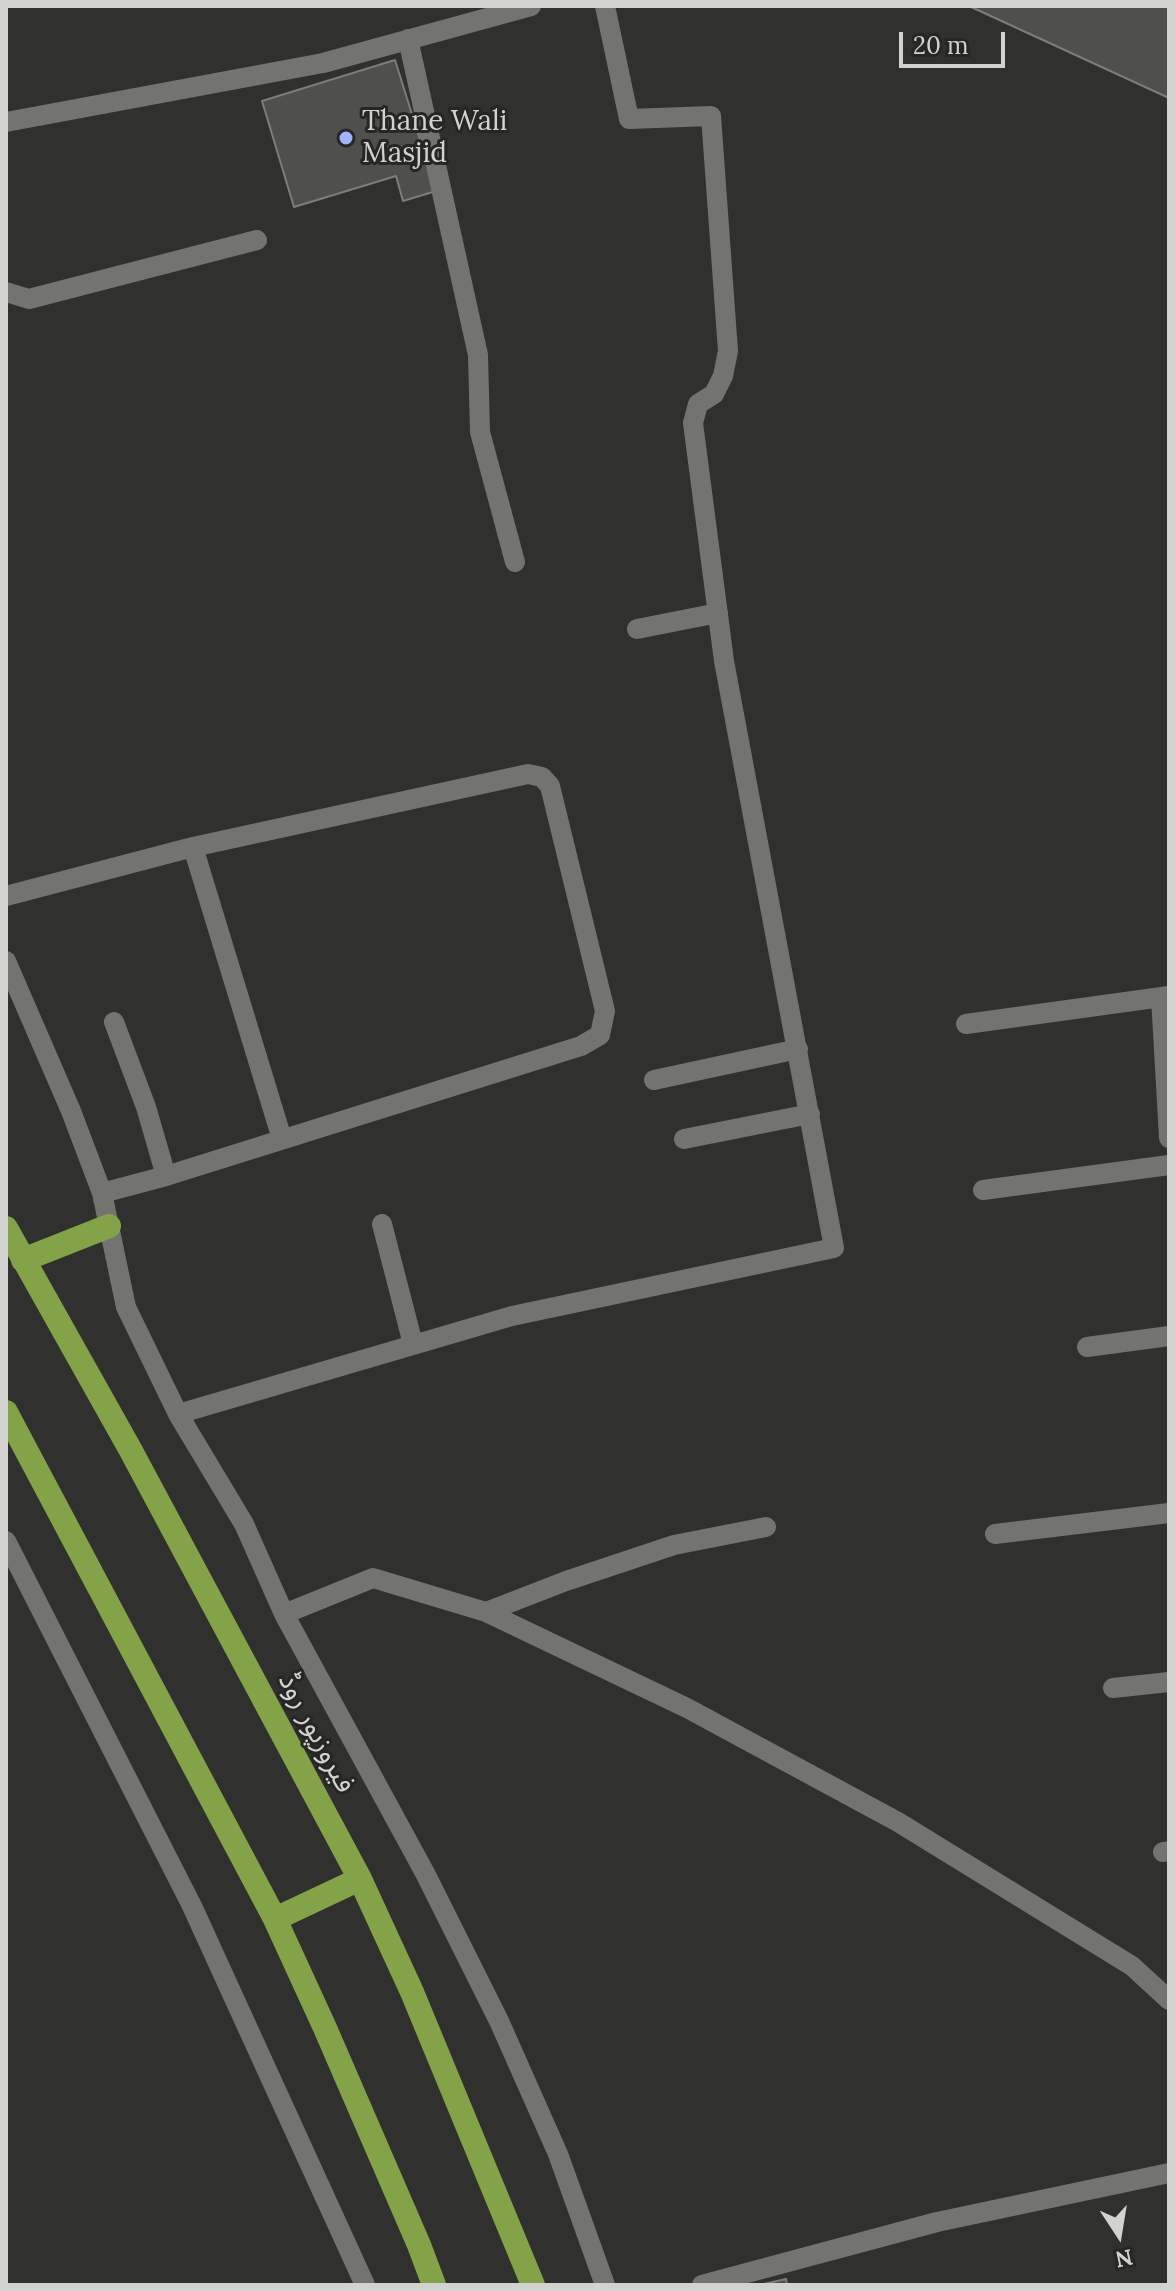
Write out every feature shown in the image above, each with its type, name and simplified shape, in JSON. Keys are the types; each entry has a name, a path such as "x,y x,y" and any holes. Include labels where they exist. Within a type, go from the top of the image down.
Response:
{"highway":[{"path":"23,1260 109,1226"},
{"name":"فیروزپور روڈ","path":"6,1228 130,1449 360,1879 412,1992 533,2285"},
{"path":"6,1412 275,1919 338,2057 434,2285"},
{"path":"275,1919 360,1879"}],"street":[{"path":"6,122 323,63 531,6"},
{"path":"178,1414 512,1316 834,1248 724,661 693,423 698,404 714,394 719,385 728,351 711,116 629,119 605,6"},
{"path":"408,39 478,355 480,432 515,562"},
{"path":"6,292 29,299 257,240"},
{"path":"637,629 718,613"},
{"path":"6,896 193,847 528,774 542,777 550,786 605,1011 600,1035 581,1046 166,1176 102,1193"},
{"path":"193,847 282,1139"},
{"path":"6,961 71,1111 102,1193 126,1307 178,1414 244,1524 284,1614 426,1875 499,2021 558,2154 605,2285"},
{"path":"966,1024 1165,997 1169,1138"},
{"path":"114,1022 146,1107 166,1176"},
{"path":"654,1080 798,1049"},
{"path":"684,1139 810,1114"},
{"path":"983,1190 1169,1165"},
{"path":"382,1224 413,1344"},
{"path":"1087,1347 1169,1336"},
{"path":"995,1534 1169,1513"},
{"path":"486,1612 674,1545 766,1527"},
{"path":"6,1541 192,1906 365,2285"},
{"path":"284,1614 373,1578 486,1612 687,1708 898,1822 1132,1966 1169,2000"},
{"path":"1113,1688 1169,1682"},
{"path":"702,2285 937,2222 1169,2173"}],"building":[{"path":"969,6 1169,6 1169,98"},
{"name":"Thane Wali Masjid","path":"395,60 436,191 403,201 396,176 294,207 262,101"},
{"path":"786,2279 787,2285 759,2285"}],"place":[{"name":"Thane Wali Masjid","path":"346,138"}]}
